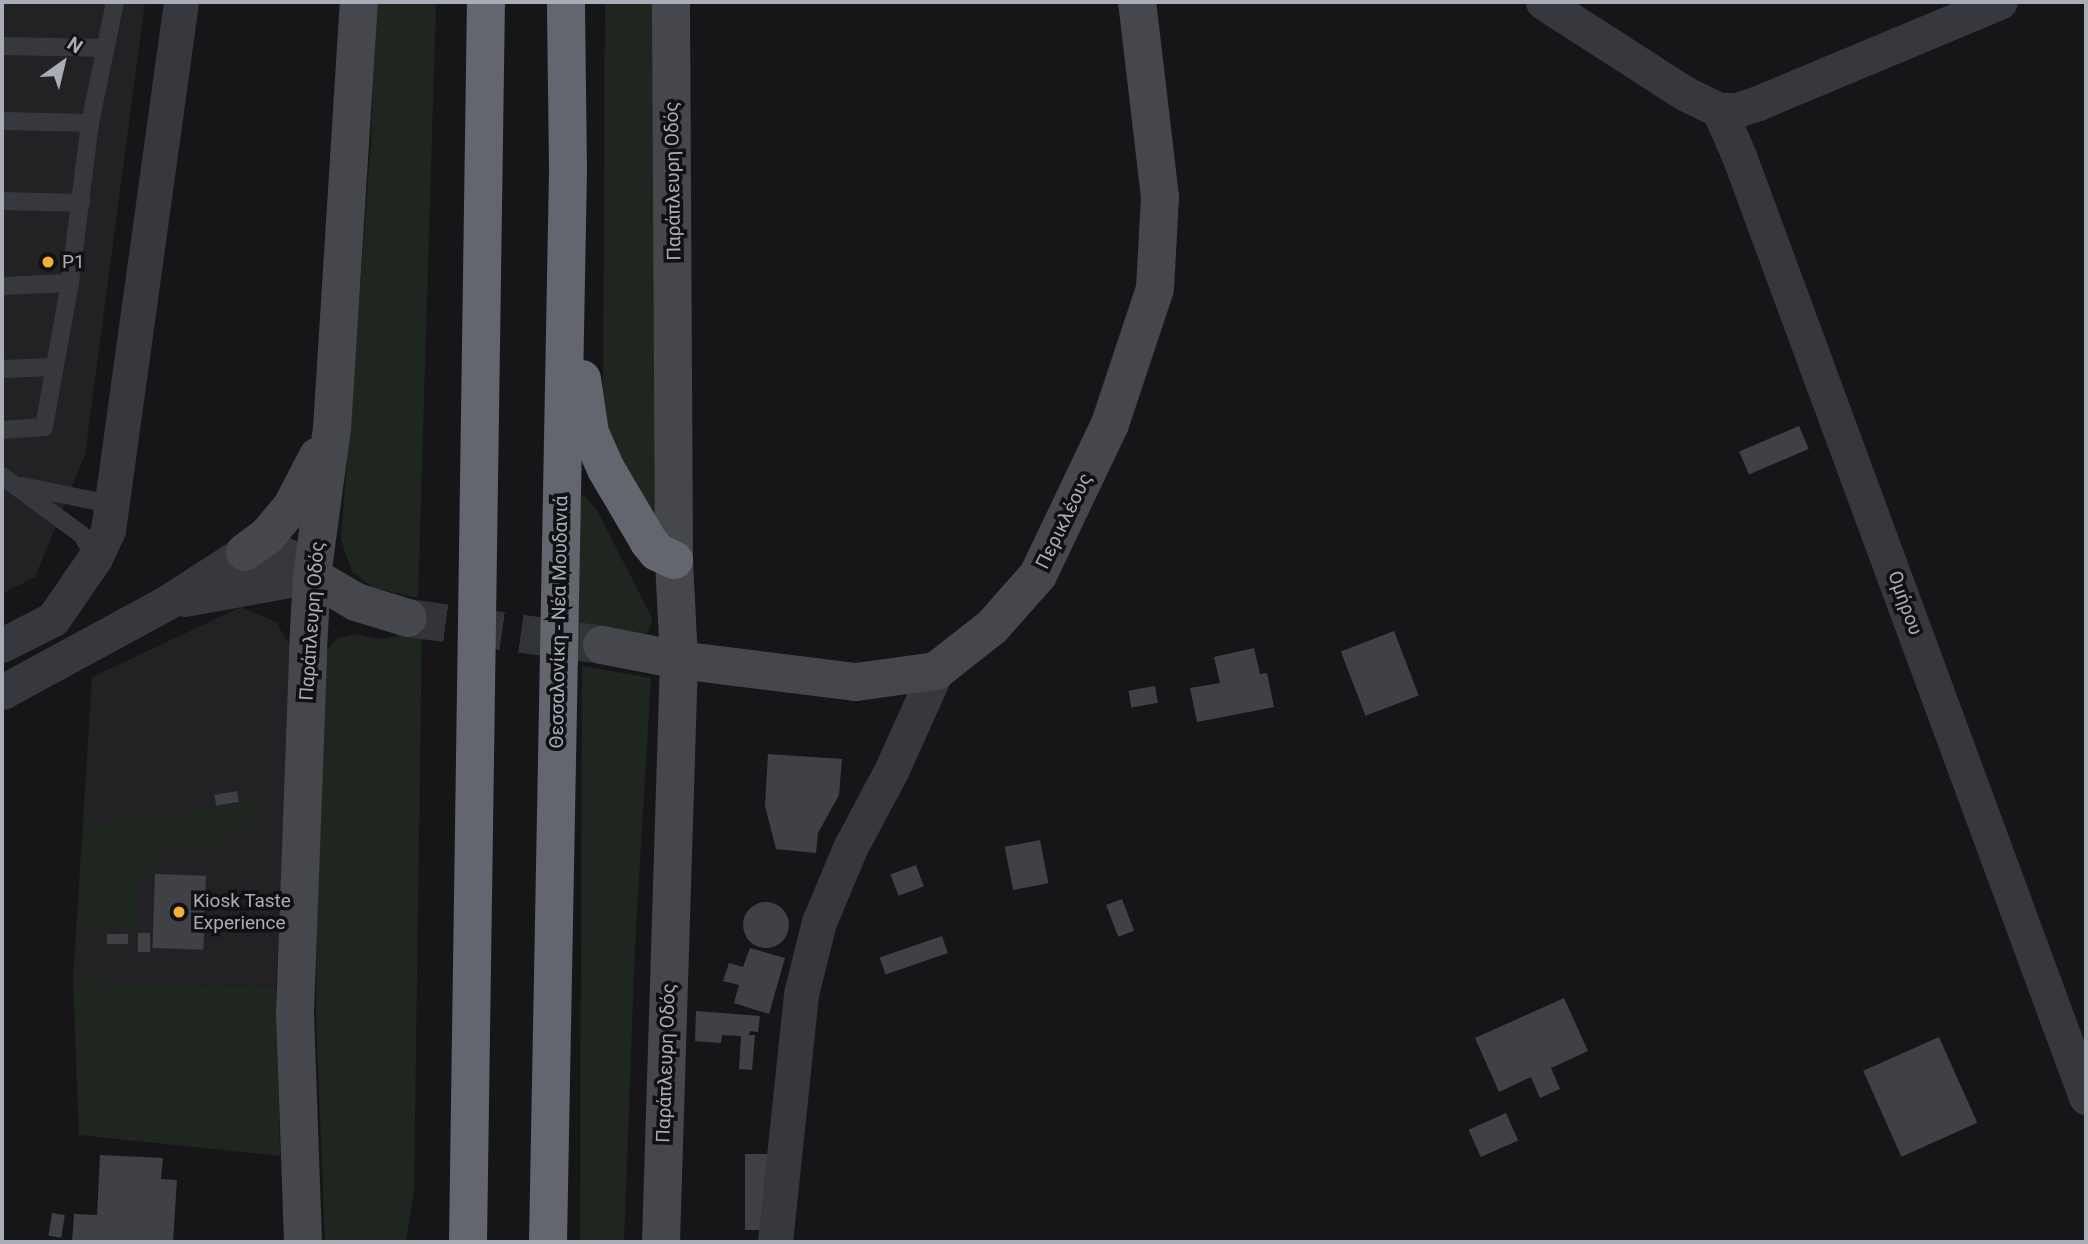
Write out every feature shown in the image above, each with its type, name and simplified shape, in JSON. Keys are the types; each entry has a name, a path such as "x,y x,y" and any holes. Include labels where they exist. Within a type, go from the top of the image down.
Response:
{"highway":[{"path":"467,1239 479,602 486,2"},
{"name":"Θεσσαλονίκη - Νέα Μουδανιά","path":"548,1242 568,170 566,2"},
{"path":"568,170 577,247 583,397 590,433 606,469 649,542 657,552 674,560"}],"street":[{"path":"2,645 53,619 95,558 108,530 181,2"},
{"name":"Παράπλευρη Οδός","path":"303,1242 295,1012 312,576 332,429 359,2"},
{"name":"Παράπλευρη Οδός","path":"661,1242 679,660 674,560 671,2"},
{"name":"Περικλέους","path":"936,671 992,627 1038,575 1110,424 1156,289 1160,197 1138,2"},
{"path":"1543,2 1684,93 1719,110 1737,110 1758,103 2000,2"},
{"name":"Ομήρου","path":"1719,110 1739,156 2086,1097"},
{"path":"2,692 166,603 267,536 292,506 332,429"},
{"path":"245,552 284,554 295,558 312,576 356,602 408,618"},
{"path":"166,603 312,576"},
{"path":"602,645 679,660 856,682 936,671"},
{"path":"775,1242 801,993 819,922 850,848 892,769 936,671"}],"lane":[{"path":"2,430 44,427 52,367 70,283 90,122 115,2"},
{"path":"2,46 105,48"},
{"path":"2,121 90,122"},
{"path":"2,201 82,203"},
{"path":"2,286 70,283"},
{"path":"2,369 52,367"},
{"path":"2,476 18,485 82,535 95,558"},
{"path":"18,485 100,502 115,489"}],"shaded area":[{"name":"P1","path":"2,2 145,2 85,455 35,577 2,594"},
{"path":"376,2 436,2 418,598 374,588 352,572 341,540 371,143"},
{"path":"605,2 656,2 660,523 651,520 603,419"},
{"path":"584,496 597,510 651,616 652,623 648,632 638,637 574,632 580,497"},
{"path":"241,607 276,622 293,651 276,987 73,980 92,677"},
{"path":"422,625 414,1191 406,1242 325,1242 316,1017 317,820 323,657 337,638 355,634 381,639 404,634"},
{"path":"582,666 651,678 635,945 624,1242 580,1242"},
{"path":"259,801 258,821 206,850 157,847 155,874 136,870 136,932 77,926 85,824"},
{"path":"73,980 276,987 280,1156 79,1135"}],"building":[{"path":"1799,426 1809,449 1749,474 1739,451"},
{"path":"1394,631 1419,695 1366,716 1341,651"},
{"path":"1254,648 1260,674 1267,673 1274,707 1197,722 1190,688 1220,683 1214,657"},
{"path":"1155,686 1158,703 1131,707 1128,691"},
{"path":"768,754 842,759 839,795 818,833 816,853 776,849 765,806"},
{"path":"237,791 239,802 216,806 214,795"},
{"path":"1040,840 1048,883 1013,890 1005,847"},
{"path":"916,865 924,887 898,896 891,874"},
{"name":"Kiosk Taste Experience","path":"155,874 206,876 203,950 152,948"},
{"path":"1122,899 1134,931 1118,937 1106,905"},
{"path":"766,902 782,909 789,925 782,941 766,948 750,941 743,925 750,909"},
{"path":"138,933 150,933 150,952 138,952"},
{"path":"107,934 128,934 128,944 107,944"},
{"path":"942,936 948,953 885,975 880,957"},
{"path":"750,948 785,958 769,1014 734,1003 739,985 723,981 729,963 743,967"},
{"path":"1564,998 1588,1051 1551,1068 1560,1089 1540,1098 1531,1077 1499,1092 1475,1038"},
{"path":"696,1011 760,1016 758,1032 750,1031 749,1035 755,1035 752,1070 739,1069 741,1036 722,1035 721,1043 695,1041"},
{"path":"1939,1037 1977,1123 1901,1157 1863,1071"},
{"path":"1506,1113 1518,1140 1481,1157 1469,1130"},
{"path":"745,1154 771,1154 771,1230 745,1230"},
{"path":"100,1155 163,1158 161,1179 177,1180 173,1242 72,1242 74,1214 97,1215"},
{"path":"52,1213 65,1215 61,1238 48,1236"}],"tunnel":[{"path":"408,618 602,645"}],"place":[{"name":"P1","path":"48,262"},
{"name":"Kiosk Taste Experience","path":"179,912"}]}
